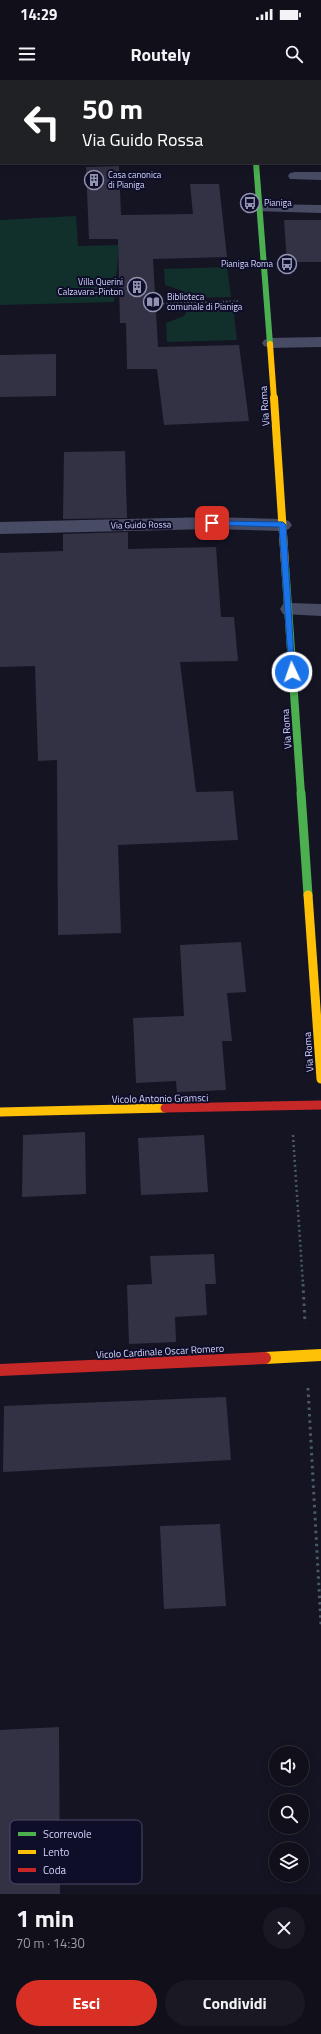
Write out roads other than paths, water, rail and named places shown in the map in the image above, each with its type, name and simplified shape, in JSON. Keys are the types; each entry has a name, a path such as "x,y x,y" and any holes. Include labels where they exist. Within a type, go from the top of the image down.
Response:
{"street":[{"name":"Via Roma","path":"256,164 283,525 321,1079"},
{"path":"294,176 321,176"},
{"path":"260,208 321,209"},
{"path":"270,343 321,342"},
{"name":"Via Guido Rossa","path":"0,528 212,523 283,525"},
{"path":"289,610 321,610"},
{"name":"Vicolo Antonio Gramsci","path":"0,1112 321,1105"},
{"name":"Vicolo Cardinale Oscar Romero","path":"0,1370 321,1355"}],"place":[{"name":"Casa canonica di Pianiga","path":"94,180"},
{"name":"Pianiga","path":"250,203"},
{"name":"Pianiga Roma","path":"287,264"},
{"name":"Villa Querini Calzavara-Pinton","path":"137,287"},
{"name":"Biblioteca comunale di Pianiga","path":"153,302"}]}
